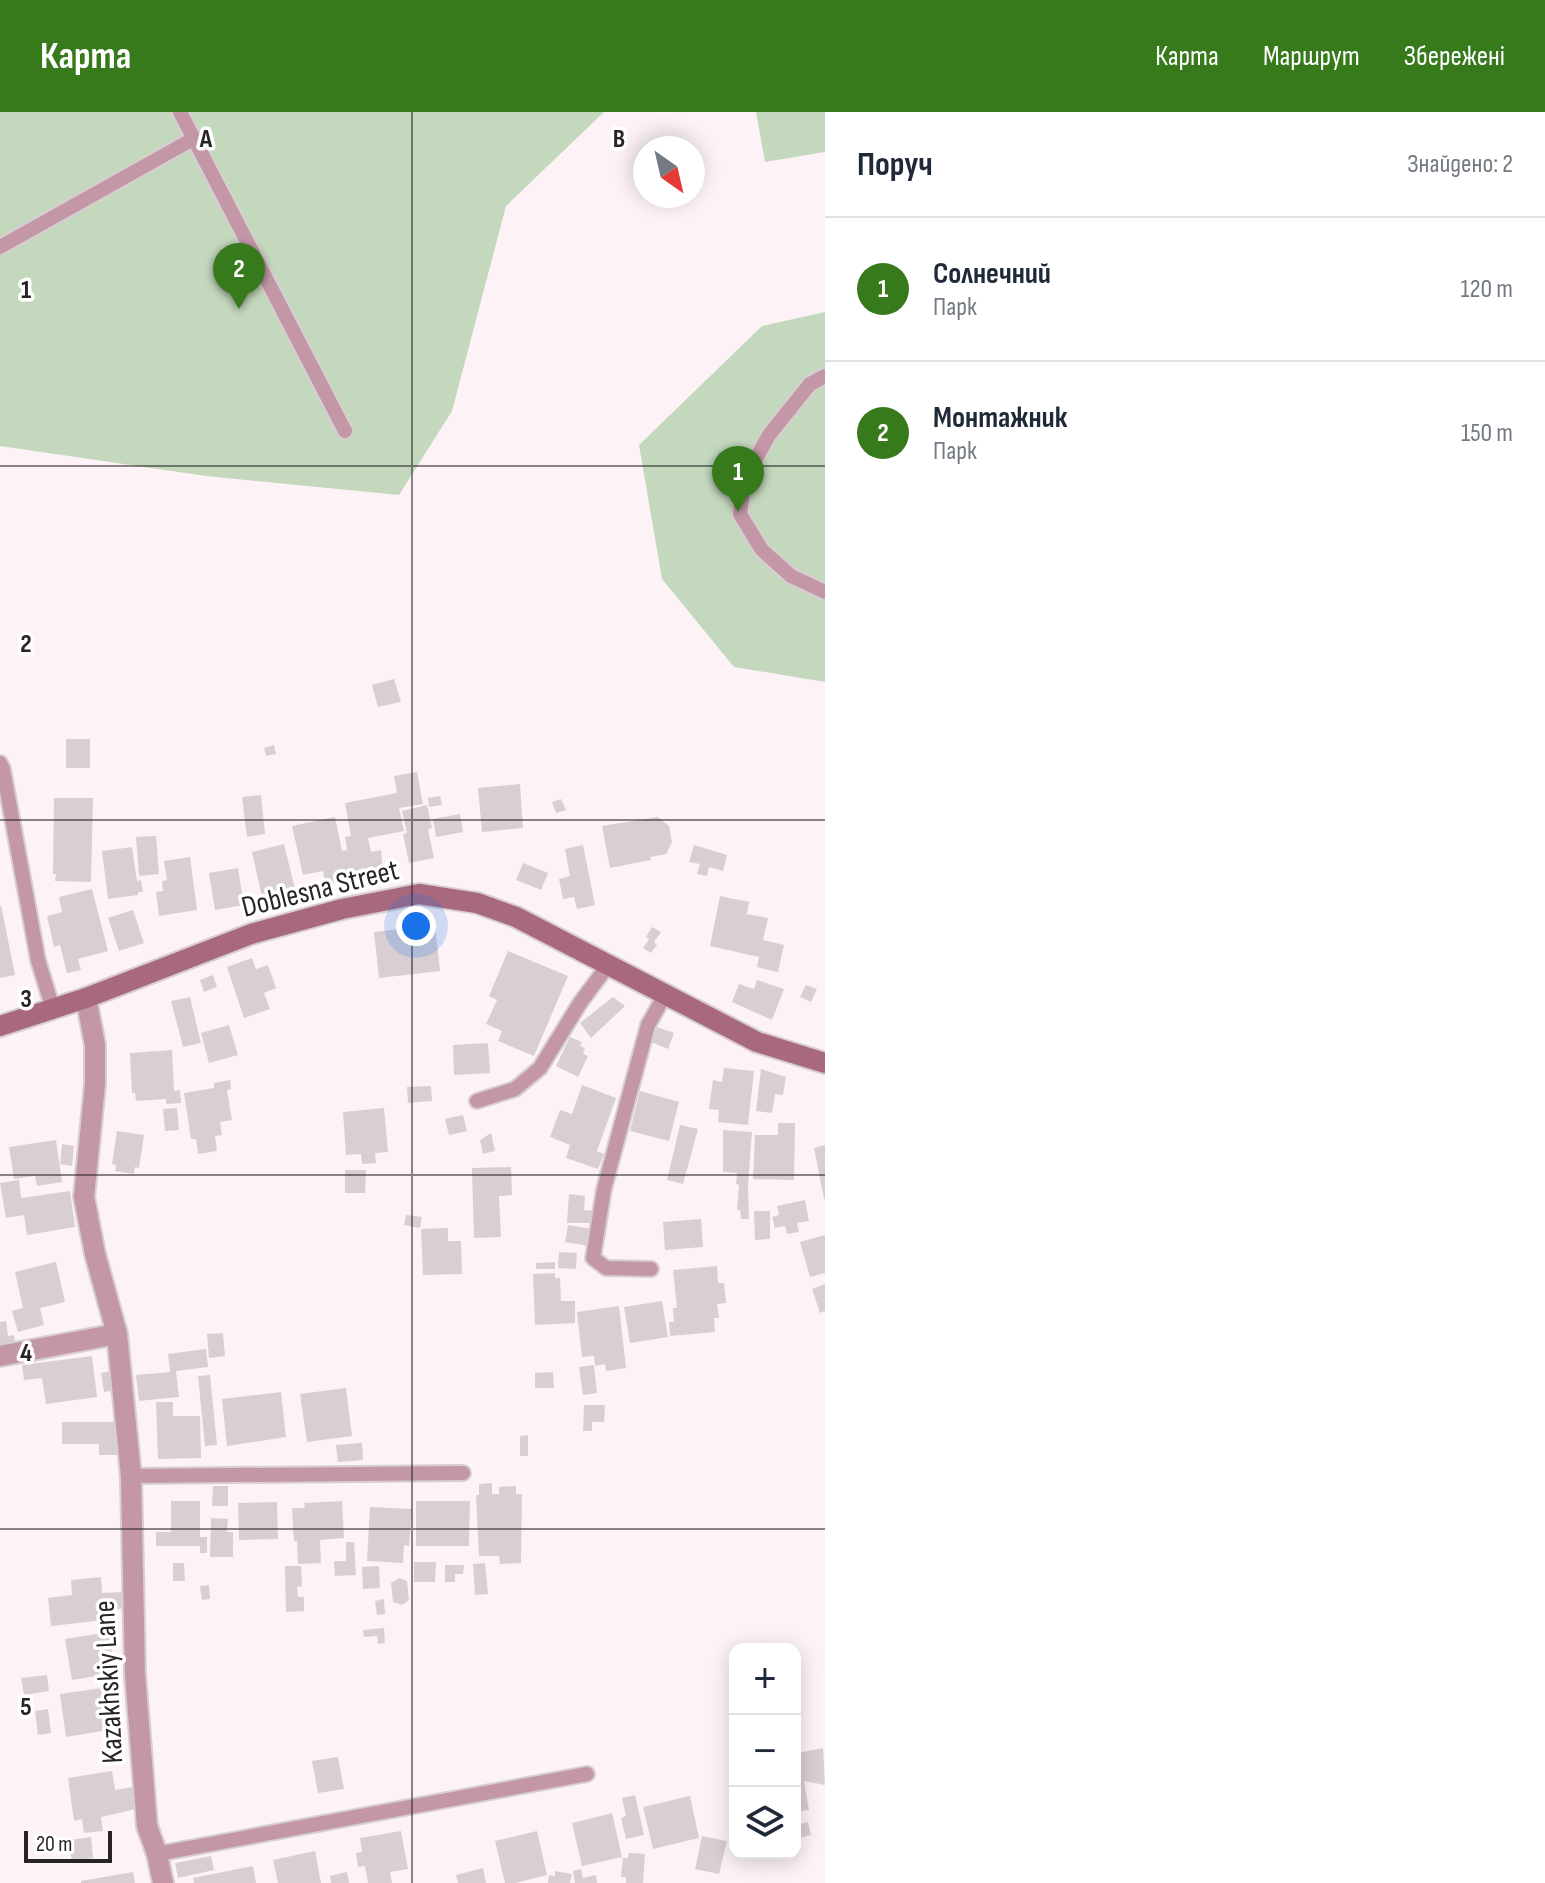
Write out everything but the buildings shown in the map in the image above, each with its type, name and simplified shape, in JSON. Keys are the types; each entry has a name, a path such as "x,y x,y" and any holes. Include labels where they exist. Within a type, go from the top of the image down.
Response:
{"street":[{"name":"Doblesna Street","path":"0,1026 86,998 251,934 342,909 419,894 477,903 516,917 757,1042 825,1063"},
{"name":"Kazakhskiy Lane","path":"86,998 95,1045 95,1084 84,1197 95,1254 117,1334 131,1476 135,1674 147,1826 163,1883"},
{"path":"0,1356 117,1334"}],"lane":[{"path":"180,112 345,431"},
{"path":"0,247 193,139"},
{"path":"825,376 810,384 769,435 745,478 740,514 762,550 791,576 825,592"},
{"path":"0,763 38,960 53,1009"},
{"path":"477,1101 515,1089 540,1068 580,1003 609,964"},
{"path":"651,1269 606,1268 593,1258 604,1189 648,1025 666,993"},
{"path":"131,1476 463,1473"},
{"path":"157,1854 587,1774"}],"green space":[{"path":"0,112 604,112 506,206 452,411 399,495 206,476 0,446"},
{"path":"756,112 825,112 825,152 765,162"},
{"path":"825,312 825,682 734,667 662,579 639,445 762,326"}],"place":[{"name":"Монтажник","path":"239,309"},
{"name":"Солнечний","path":"738,512"}]}
